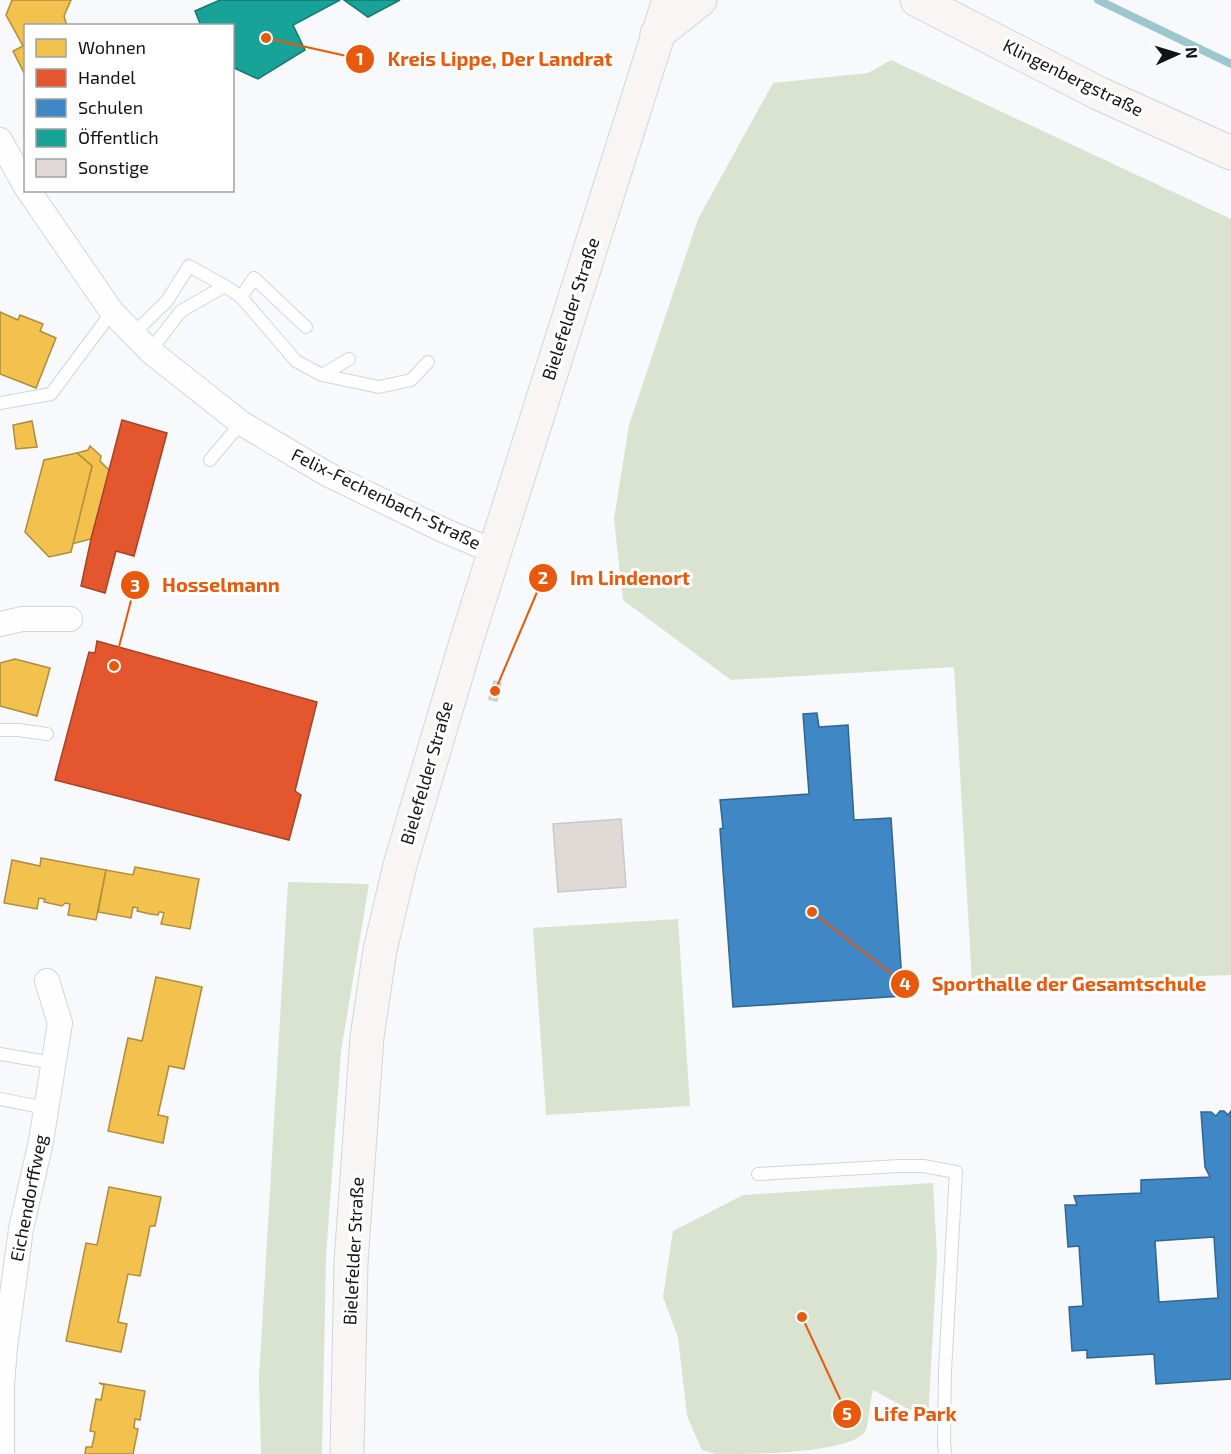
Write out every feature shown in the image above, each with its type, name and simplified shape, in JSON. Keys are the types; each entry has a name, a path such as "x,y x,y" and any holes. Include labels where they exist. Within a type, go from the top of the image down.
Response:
{"main road":[{"name":"Bielefelder Straße","path":"632,116 644,0"},
{"name":"Bielefelder Straße","path":"347,1454 351,1262 367,1037 380,950 400,865 493,551 669,0"},
{"path":"657,34 700,0"},
{"name":"Klingenbergstraße","path":"917,0 1098,93 1231,153"}],"street":[{"name":"Felix-Fechenbach-Straße","path":"0,140 24,184"},
{"name":"Felix-Fechenbach-Straße","path":"29,192 112,312 150,351 241,423 327,474 445,531 493,551"},
{"path":"0,624 22,619 70,619"},
{"name":"Eichendorffweg","path":"2,1454 2,1385 5,1347 21,1229 46,1108 60,1023 47,981"}],"lane":[{"path":"133,334 167,301 189,266 241,297 296,361 322,375 379,387 411,380 428,362"},
{"path":"241,297 254,278 306,327"},
{"path":"150,351 181,311 225,286"},
{"path":"0,403 51,394 112,312"},
{"path":"322,375 349,359"},
{"path":"210,460 241,423"},
{"path":"0,730 46,734"},
{"path":"0,1054 53,1063"},
{"path":"0,1099 46,1108"},
{"path":"758,1174 900,1166 923,1166 956,1172 945,1371 945,1454"}],"green space":[{"path":"891,60 1231,219 1231,975 972,983 954,667 731,680 623,600 614,519 629,425 698,219 773,83 868,73"},
{"path":"288,882 369,884 341,1051 326,1256 322,1454 261,1454 259,1378"},
{"path":"678,919 690,1106 546,1115 533,928"},
{"path":"933,1183 937,1257 928,1420 873,1390 865,1432 839,1445 819,1449 752,1454 717,1454 702,1450 687,1416 678,1337 663,1297 673,1231 743,1195"}],"building: Wohnen":[{"path":"12,0 71,0 64,16 66,24 24,24 24,73 13,51 23,46 6,15"},
{"path":"0,312 18,320 20,315 43,324 40,331 56,338 36,388 0,374"},
{"path":"32,421 37,447 16,449 13,425"},
{"path":"90,446 101,456 100,461 110,471 91,539 72,544 92,466 77,453 88,450"},
{"path":"77,453 92,466 71,552 49,557 25,532 44,460"},
{"path":"15,659 50,668 37,716 0,706 0,663"},
{"path":"41,858 106,870 96,920 68,915 70,904 65,903 62,906 44,902 45,899 39,898 37,909 4,903 12,860 40,866"},
{"path":"135,867 199,879 190,929 161,924 164,913 161,912 158,915 150,914 137,911 138,908 133,907 131,918 98,912 106,870 133,875"},
{"path":"156,977 202,987 184,1069 169,1066 158,1115 168,1117 163,1143 108,1131 128,1038 142,1041"},
{"path":"109,1187 161,1197 155,1226 150,1226 140,1276 128,1274 118,1322 127,1324 121,1352 66,1341 86,1243 97,1245"},
{"path":"99,1383 145,1391 140,1420 135,1419 134,1428 138,1429 133,1454 85,1454 86,1447 92,1447 95,1432 90,1431 96,1399 101,1400 104,1385"}],"building: Handel":[{"path":"122,420 167,433 134,556 116,551 105,593 81,586"},
{"path":"97,641 317,702 295,791 301,795 289,840 55,780 89,652 95,653"}],"building: Schulen":[{"path":"817,713 819,727 848,725 854,820 891,818 903,996 733,1007 720,829 723,828 720,800 809,794 803,714"},
{"path":"1220,1111 1228,1115 1231,1111 1231,1379 1156,1384 1154,1354 1087,1358 1087,1350 1072,1351 1069,1307 1083,1306 1079,1246 1068,1247 1065,1205 1077,1205 1074,1196 1141,1193 1141,1180 1210,1177 1205,1167 1201,1112 1211,1112 1216,1116","holes":["1214,1237 1218,1298 1159,1302 1155,1241"]}],"building: Öffentlich":[{"path":"220,0 340,0 293,25 305,50 258,79 234,68 234,24 200,24 195,11"},
{"path":"344,0 400,0 368,17"}],"building: Sonstige":[{"path":"494,681 501,683 497,701 489,699"},
{"path":"621,819 626,887 558,892 553,824"}],"waterway":[{"path":"1098,0 1231,64"}],"place":[{"name":"Kreis Lippe, Der Landrat","path":"266,38"},
{"name":"Hosselmann","path":"114,666"},
{"name":"Im Lindenort","path":"495,691"},
{"name":"Sporthalle der Gesamtschule","path":"812,912"},
{"name":"Life Park","path":"802,1317"}]}
